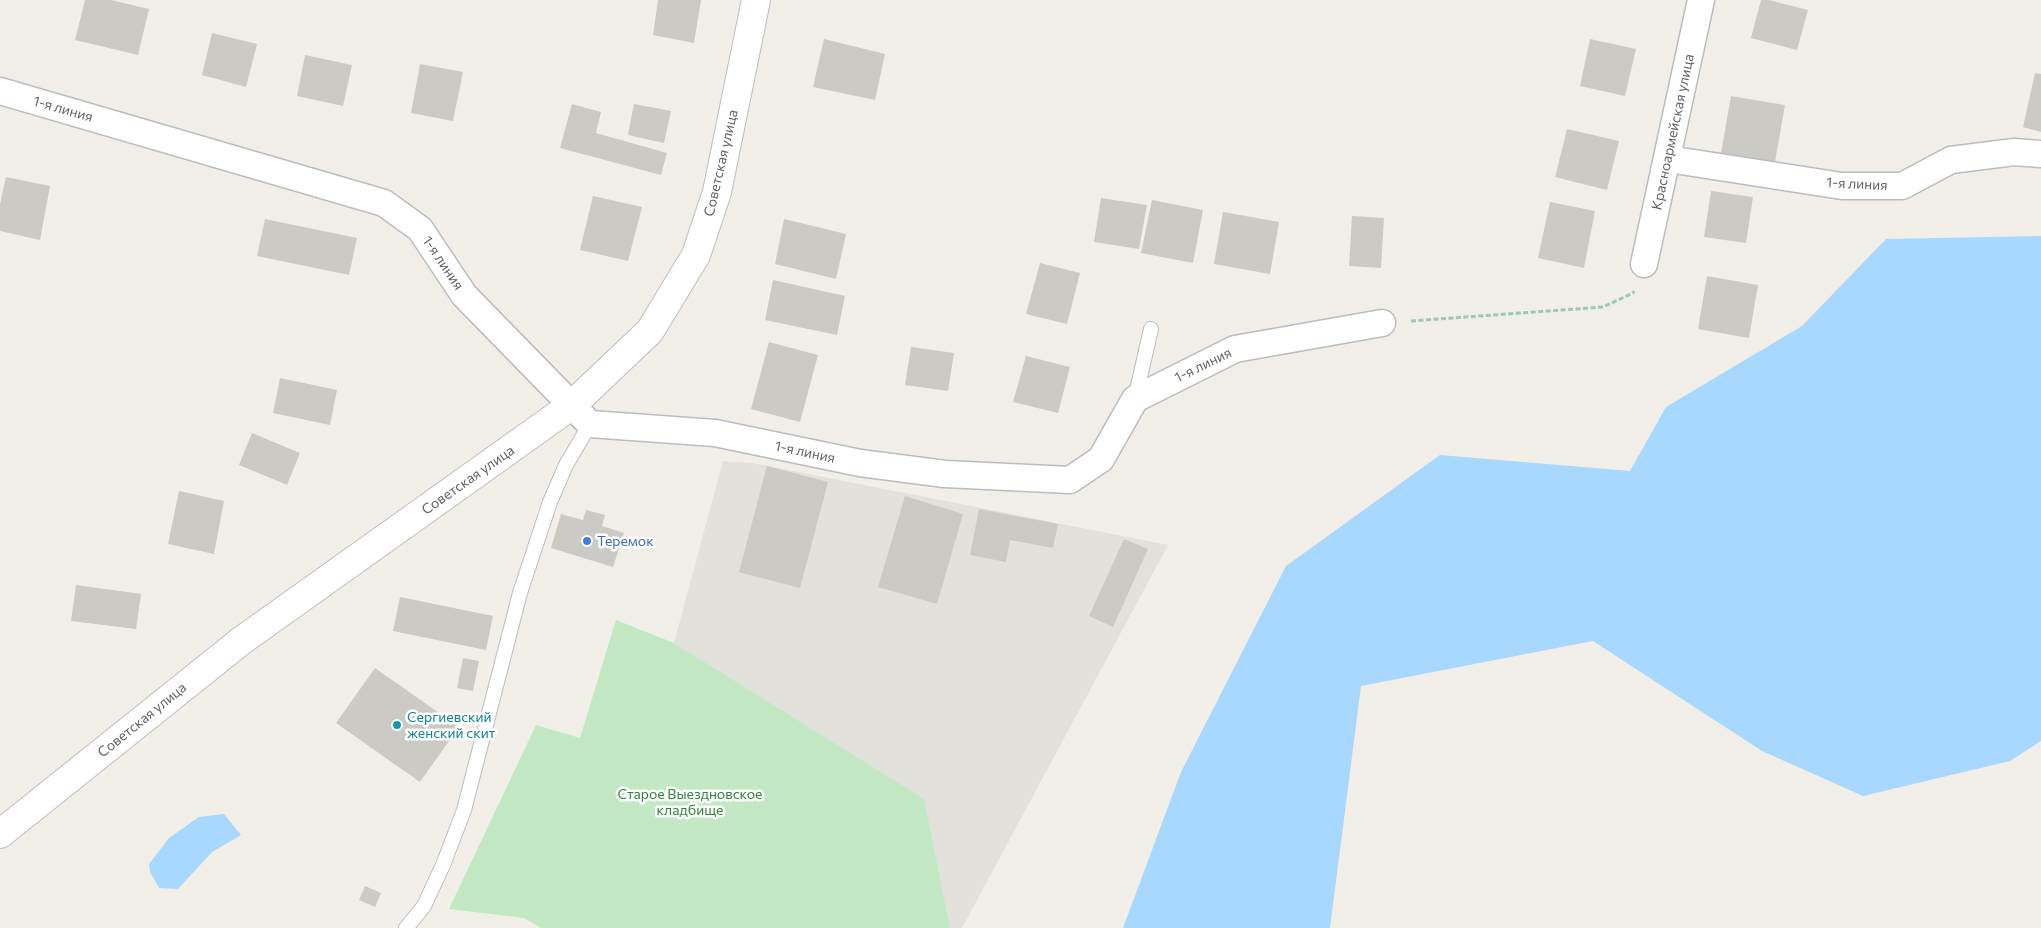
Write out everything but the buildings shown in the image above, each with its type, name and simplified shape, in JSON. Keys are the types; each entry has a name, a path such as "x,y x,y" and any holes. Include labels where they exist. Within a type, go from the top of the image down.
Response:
{"main road":[{"name":"Советская улица","path":"0,834 240,641 581,414 650,332 696,254 717,192 756,0"}],"street":[{"name":"Красноармейская улица","path":"1644,264 1668,159 1700,0"},
{"name":"1-я линия","path":"0,91 384,203 420,229 464,295 581,414 715,433 860,463 945,474 1070,480 1101,459 1135,399 1235,349 1382,322"},
{"name":"1-я линия","path":"1668,159 1842,186 1902,186 1951,160 2014,152 2041,154"}],"lane":[{"path":"1135,399 1150,329"},
{"path":"406,928 424,906 443,865 464,810 520,593 547,511 566,465 581,414"}],"path":[{"path":"1382,322 1603,307 1633,294 1644,264"}],"shaded area":[{"path":"723,461 753,463 1168,545 962,928 950,928 923,799 674,643"}],"green space":[{"name":"Старое Выездновское кладбище","path":"616,620 674,643 924,799 950,928 541,928 524,918 449,909 536,725 580,738"}],"water":[{"path":"2041,236 2041,741 2010,761 1863,796 1762,751 1593,641 1361,686 1330,928 1123,928 1181,772 1286,566 1440,455 1630,471 1666,407 1802,326 1886,239"},
{"path":"224,814 241,835 212,852 178,889 159,888 150,872 149,864 169,838 199,817"}],"place":[{"name":"Теремок","path":"587,541"},
{"name":"Сергиевский женский скит","path":"397,725"}]}
